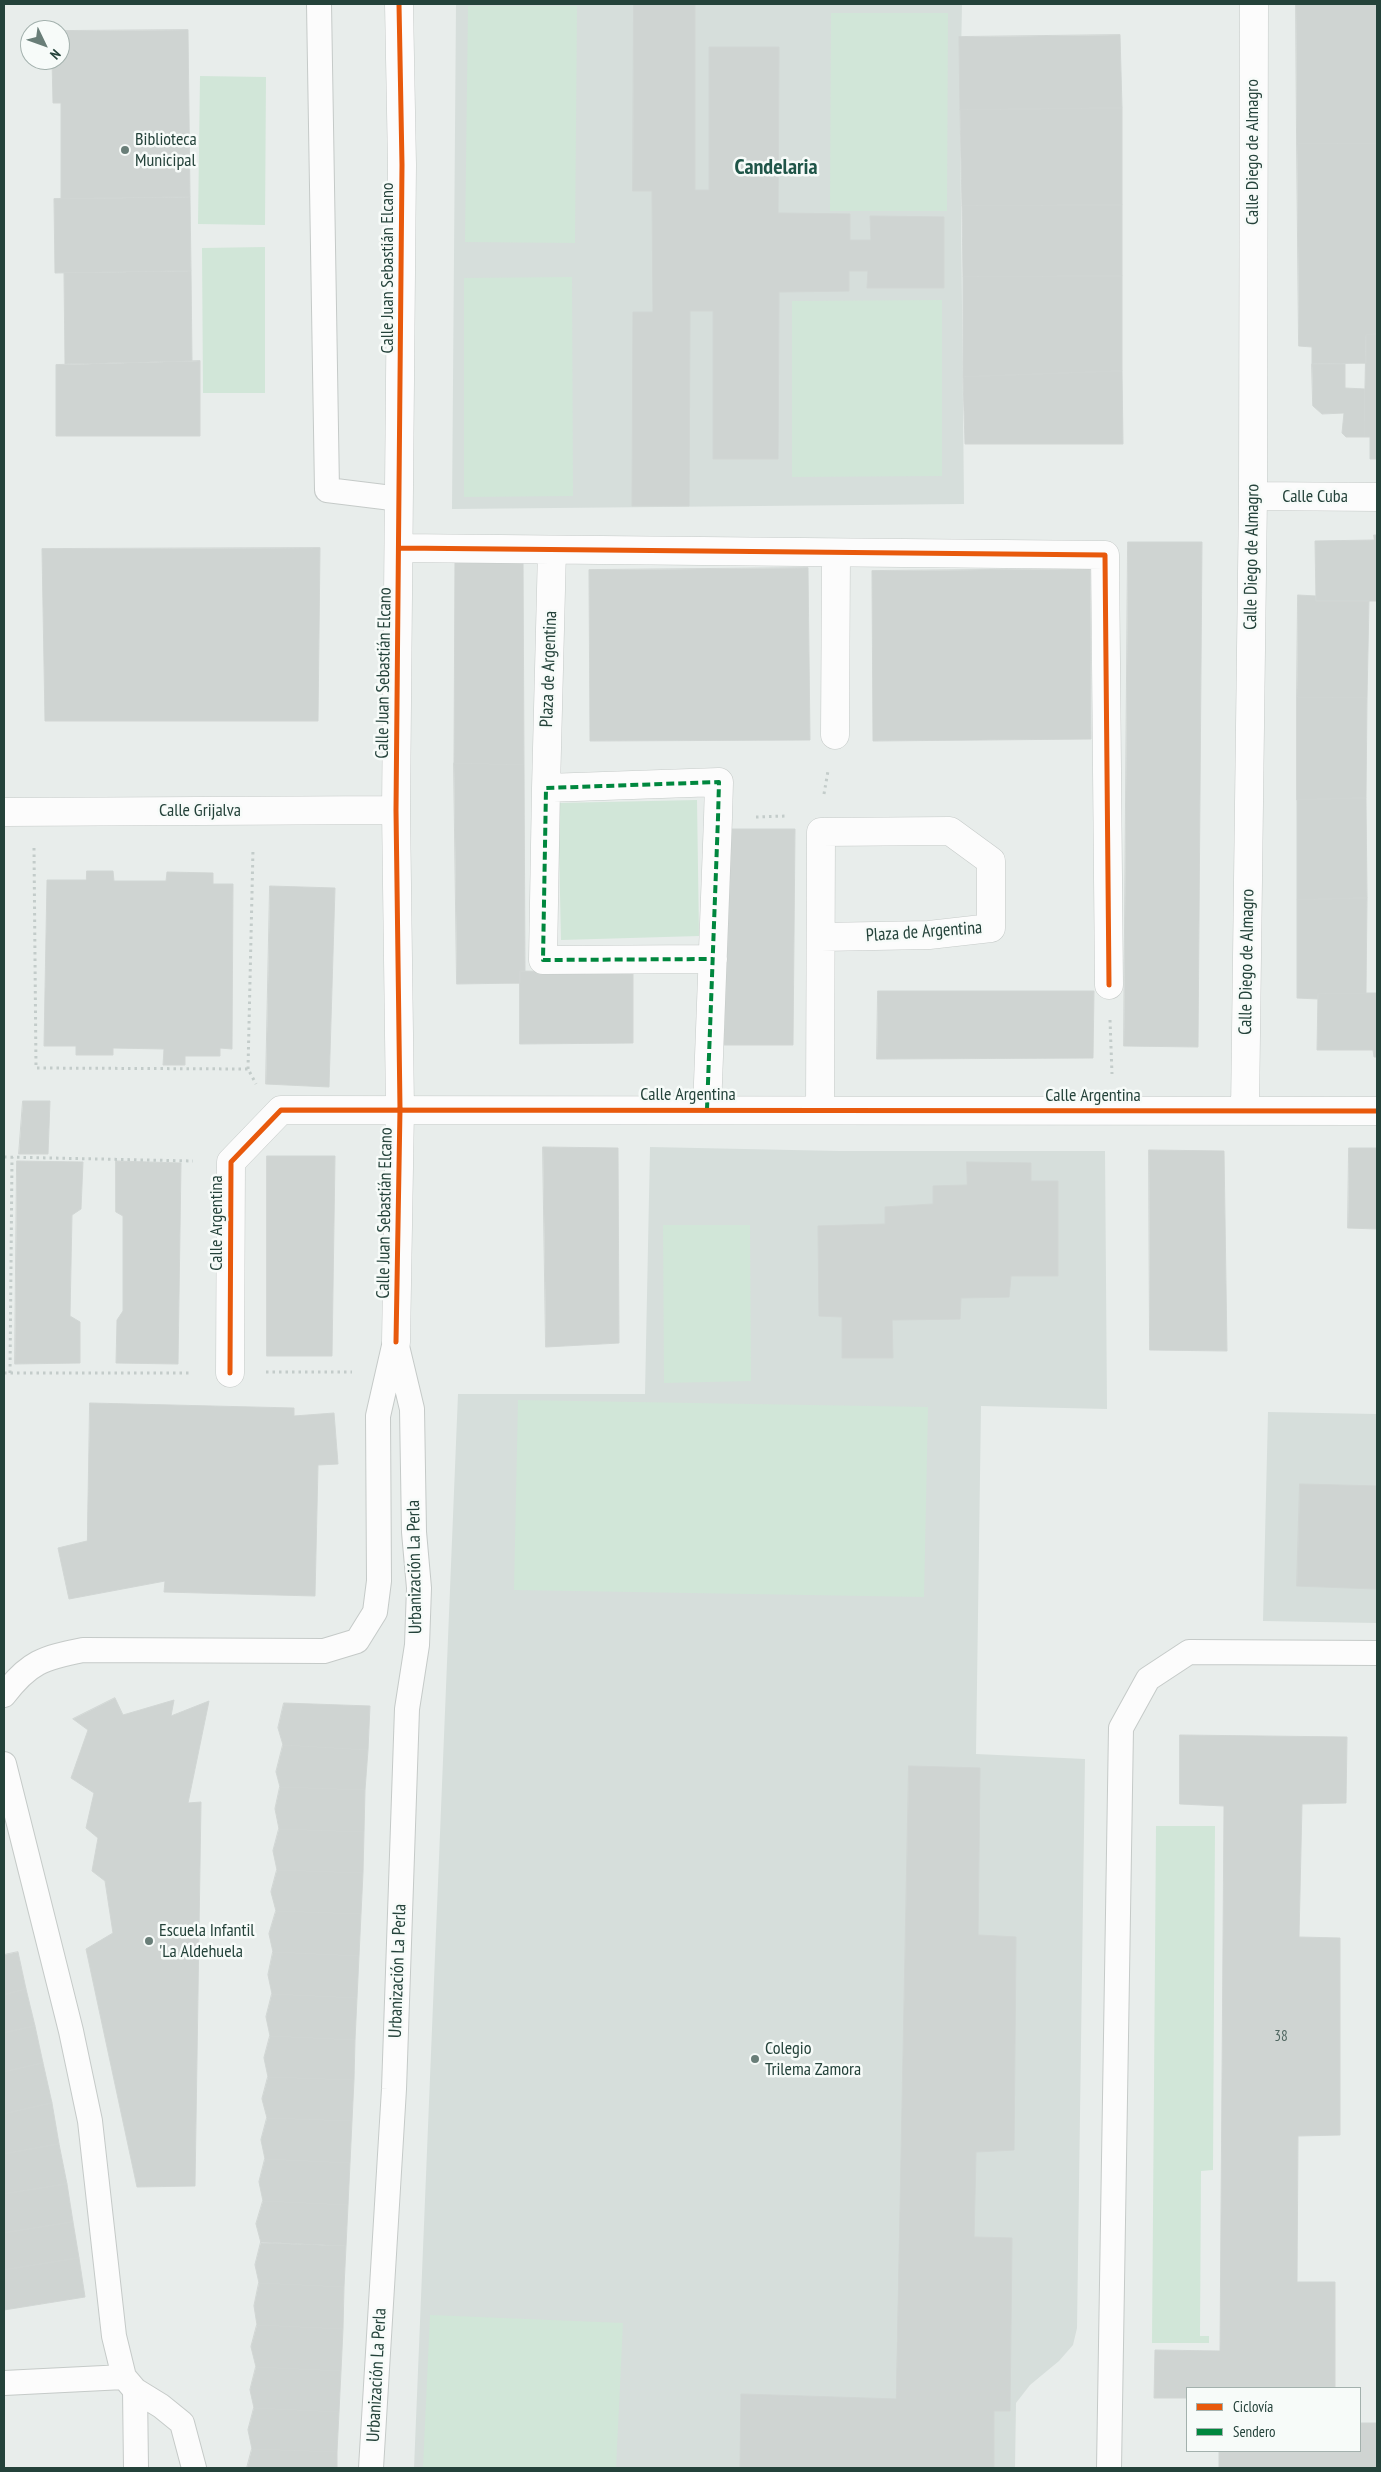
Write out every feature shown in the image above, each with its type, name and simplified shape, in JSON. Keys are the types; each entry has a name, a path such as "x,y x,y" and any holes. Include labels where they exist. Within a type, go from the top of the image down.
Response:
{"street":[{"name":"Calle Juan Sebastián Elcano","path":"396,1342 400,1109 396,810 402,165 398,4"},
{"name":"Calle Diego de Almagro","path":"1245,1110 1253,496 1254,4"},
{"name":"Calle Cuba","path":"1253,496 1377,497"},
{"path":"399,548 1105,555 1109,985"},
{"name":"Plaza de Argentina","path":"552,550 543,960 713,959"},
{"path":"835,735 836,552"},
{"path":"546,788 719,782 707,1109"},
{"name":"Calle Grijalva","path":"4,812 396,810"},
{"path":"820,1109 821,823"},
{"name":"Plaza de Argentina","path":"821,823 950,832 992,861 991,928 929,934 821,937"},
{"name":"Calle Argentina","path":"230,1372 231,1162 281,1110 1377,1111"}],"lane":[{"path":"319,4 327,490 400,499"},
{"name":"Urbanización La Perla","path":"4,1695 18,1676 47,1657 83,1650 324,1651 357,1641 375,1612 379,1581 378,1416 396,1342"},
{"name":"Urbanización La Perla","path":"371,2468 394,2090 407,1709 417,1646 419,1588 414,1532 412,1409 396,1342"},
{"path":"1109,2468 1121,1728 1148,1679 1189,1652 1377,1653"},
{"path":"4,1764 71,2031 90,2121 114,2336 130,2383 136,2468"},
{"path":"4,2382 130,2383 182,2423 194,2468"}],"path":[{"path":"718,818 821,823 835,735"},
{"path":"253,855 248,1069 272,1118"},
{"path":"34,871 36,1068 248,1069"},
{"path":"1109,985 1113,1110"},
{"path":"4,1157 231,1162"},
{"path":"10,1373 12,1157"}],"shaded area":[{"path":"456,4 962,4 960,110 964,504 452,509"},
{"name":"Colegio Trilema Zamora","path":"650,1147 839,1151 1105,1151 1107,1409 981,1406 976,1754 1085,1759 1077,2328 1073,2345 1059,2361 1030,2385 1016,2403 1015,2468 414,2468 458,1394 645,1394"},
{"path":"1268,1412 1377,1414 1377,1623 1263,1621"}],"green space":[{"path":"468,6 577,6 575,243 465,242"},
{"path":"831,13 948,13 947,211 830,211"},
{"path":"200,76 266,77 265,225 198,224"},
{"path":"265,247 265,393 203,393 202,248"},
{"path":"572,277 573,496 464,497 464,278"},
{"path":"942,300 942,476 792,477 792,301"},
{"path":"697,800 699,936 561,940 558,803"},
{"path":"4,1169 5,1170 4,1361"},
{"path":"663,1225 750,1225 751,1381 664,1383"},
{"path":"518,1400 928,1407 924,1597 514,1590"},
{"path":"1156,1826 1215,1826 1213,2170 1201,2171 1200,2336 1209,2336 1209,2343 1152,2343"},
{"path":"430,2315 623,2323 616,2468 423,2468"}],"building":[{"path":"634,4 695,4 695,190 709,190 709,47 779,47 778,213 850,214 850,240 871,240 870,216 944,217 944,288 867,288 868,271 849,271 849,291 779,292 778,459 713,459 713,311 690,311 689,506 632,506 633,312 653,312 652,191 633,191"},
{"path":"1296,4 1377,4 1377,144 1297,143"},
{"name":"Biblioteca Municipal","path":"188,30 190,197 61,199 61,103 53,103 52,70 70,70 70,31"},
{"path":"1120,35 1122,108 960,110 959,37"},
{"path":"1122,108 1122,205 962,206 960,110"},
{"path":"1297,143 1377,144 1377,334 1366,335 1366,363 1312,364 1312,347 1299,346"},
{"path":"190,197 191,271 55,273 54,199"},
{"path":"1122,205 1122,276 963,277 962,206"},
{"path":"191,271 192,361 65,364 64,273"},
{"path":"1122,276 1122,371 963,377 963,277"},
{"path":"1377,334 1377,459 1370,459 1370,437 1364,437 1366,335"},
{"path":"200,361 200,436 56,436 56,365"},
{"path":"1312,364 1345,364 1345,388 1365,389 1364,437 1346,437 1342,433 1344,413 1322,414 1313,406"},
{"path":"1122,371 1123,444 965,444 963,377"},
{"path":"1374,535 1377,535 1377,601 1316,601 1315,541 1374,540"},
{"path":"1128,542 1202,542 1198,1047 1124,1046"},
{"path":"320,548 318,721 45,721 42,549"},
{"path":"523,552 524,765 454,763 455,553"},
{"path":"808,568 810,740 590,741 589,570"},
{"path":"1090,569 1091,739 873,741 872,571"},
{"path":"1298,595 1316,596 1316,601 1369,601 1367,698 1297,697"},
{"path":"1297,697 1367,698 1366,798 1297,800"},
{"path":"454,763 524,765 525,971 520,971 520,983 457,984"},
{"path":"1366,798 1367,898 1297,900 1297,800"},
{"path":"726,829 795,829 793,1045 724,1045"},
{"path":"87,871 113,871 114,881 166,881 167,872 213,873 213,884 233,884 232,1049 220,1048 220,1056 185,1056 185,1065 163,1065 164,1049 113,1048 113,1055 76,1055 76,1046 44,1046 47,880 86,880"},
{"path":"270,886 335,888 329,1087 266,1084"},
{"path":"1367,898 1366,993 1318,994 1318,999 1297,998 1297,900"},
{"path":"520,971 633,973 633,1043 520,1044"},
{"path":"878,991 1094,991 1093,1058 877,1059"},
{"path":"1377,993 1377,1057 1374,1057 1373,1050 1317,1050 1318,994"},
{"path":"23,1101 50,1101 48,1154 19,1154"},
{"path":"543,1147 618,1148 619,1343 546,1347"},
{"path":"1349,1148 1377,1148 1377,1229 1348,1228"},
{"path":"1149,1150 1224,1151 1227,1351 1150,1350"},
{"path":"267,1156 335,1156 332,1356 267,1356"},
{"path":"17,1161 83,1162 81,1209 72,1215 70,1316 80,1322 80,1363 15,1364"},
{"path":"116,1161 181,1163 178,1364 116,1363 117,1320 123,1311 123,1216 116,1212"},
{"path":"967,1162 1031,1163 1031,1181 1058,1181 1058,1276 1011,1276 1009,1297 961,1298 960,1319 892,1320 893,1358 842,1358 842,1317 819,1316 818,1226 885,1224 885,1207 933,1204 933,1186 967,1185"},
{"path":"90,1403 294,1408 294,1416 334,1413 338,1464 318,1465 315,1596 164,1592 165,1581 69,1599 58,1548 87,1541"},
{"path":"1300,1484 1377,1486 1377,1589 1297,1586"},
{"name":"Escuela Infantil 'La Aldehuela","path":"115,1698 123,1715 174,1700 171,1716 209,1701 188,1803 201,1802 195,2186 137,2187 86,1949 113,1933 105,1881 92,1871 98,1838 86,1828 94,1793 71,1778 88,1730 73,1719"},
{"path":"284,1703 370,1706 368,1750 283,1745 278,1728"},
{"path":"1180,1735 1347,1737 1346,1803 1302,1804 1299,1937 1340,1938 1340,2135 1298,2136 1297,2282 1335,2282 1335,2387 1186,2387 1186,2398 1154,2398 1155,2350 1220,2351 1224,1806 1180,1804"},
{"path":"283,1745 368,1750 365,1790 280,1787 276,1772"},
{"path":"909,1766 980,1768 978,1935 1016,1937 1014,2150 976,2152 974,2237 1012,2238 1010,2411 994,2411 994,2468 740,2468 741,2394 896,2399"},
{"path":"280,1787 365,1790 364,1832 279,1829 275,1809"},
{"path":"279,1829 364,1832 363,1873 277,1870 273,1851"},
{"path":"277,1870 363,1873 361,1914 276,1911 271,1892"},
{"path":"276,1911 361,1914 359,1956 273,1952 269,1934"},
{"path":"18,1952 26,1989 4,1995 4,1955"},
{"path":"273,1952 359,1956 357,1998 272,1994 268,1975"},
{"path":"26,1989 35,2026 4,2033 4,1995"},
{"path":"272,1994 357,1998 355,2040 270,2036 266,2017"},
{"path":"35,2026 43,2063 4,2072 4,2033"},
{"path":"270,2036 355,2040 354,2080 268,2077 264,2058"},
{"path":"43,2063 52,2103 4,2114 4,2072"},
{"path":"268,2077 354,2080 352,2121 267,2118 262,2099"},
{"path":"52,2103 59,2144 4,2154 4,2114"},
{"path":"267,2118 352,2121 350,2163 265,2159 261,2140"},
{"path":"59,2144 67,2184 4,2194 4,2154"},
{"path":"265,2159 350,2163 348,2205 263,2201 259,2182"},
{"path":"67,2184 73,2222 4,2233 4,2194"},
{"path":"263,2201 348,2205 346,2246 261,2243 256,2224"},
{"path":"73,2222 79,2258 4,2270 4,2233"},
{"path":"261,2242 346,2246 344,2287 259,2283 255,2265"},
{"path":"79,2258 85,2297 4,2310 4,2270"},
{"path":"259,2283 344,2287 343,2329 257,2325 254,2306"},
{"path":"257,2325 343,2329 341,2371 256,2367 251,2347"},
{"path":"256,2367 341,2371 339,2412 254,2408 250,2390"},
{"path":"254,2408 339,2412 337,2452 252,2449 248,2430"},
{"path":"1361,2423 1377,2423 1377,2468 1219,2468 1219,2452 1361,2452"},
{"path":"252,2449 337,2452 337,2468 247,2468"}],"marked path":[{"path":"707,1109 718,818 719,782 546,788 543,960 713,959"}],"cycle path":[{"path":"396,1342 400,1109 396,810 402,165 399,4"},
{"path":"399,548 1105,555 1109,985"},
{"path":"230,1373 231,1162 281,1110 1377,1111"}],"place":[{"name":"Biblioteca Municipal","path":"125,150"},
{"name":"Escuela Infantil 'La Aldehuela","path":"149,1941"},
{"name":"Colegio Trilema Zamora","path":"755,2059"}],"district":[{"name":"Candelaria","path":"776,168"}]}
